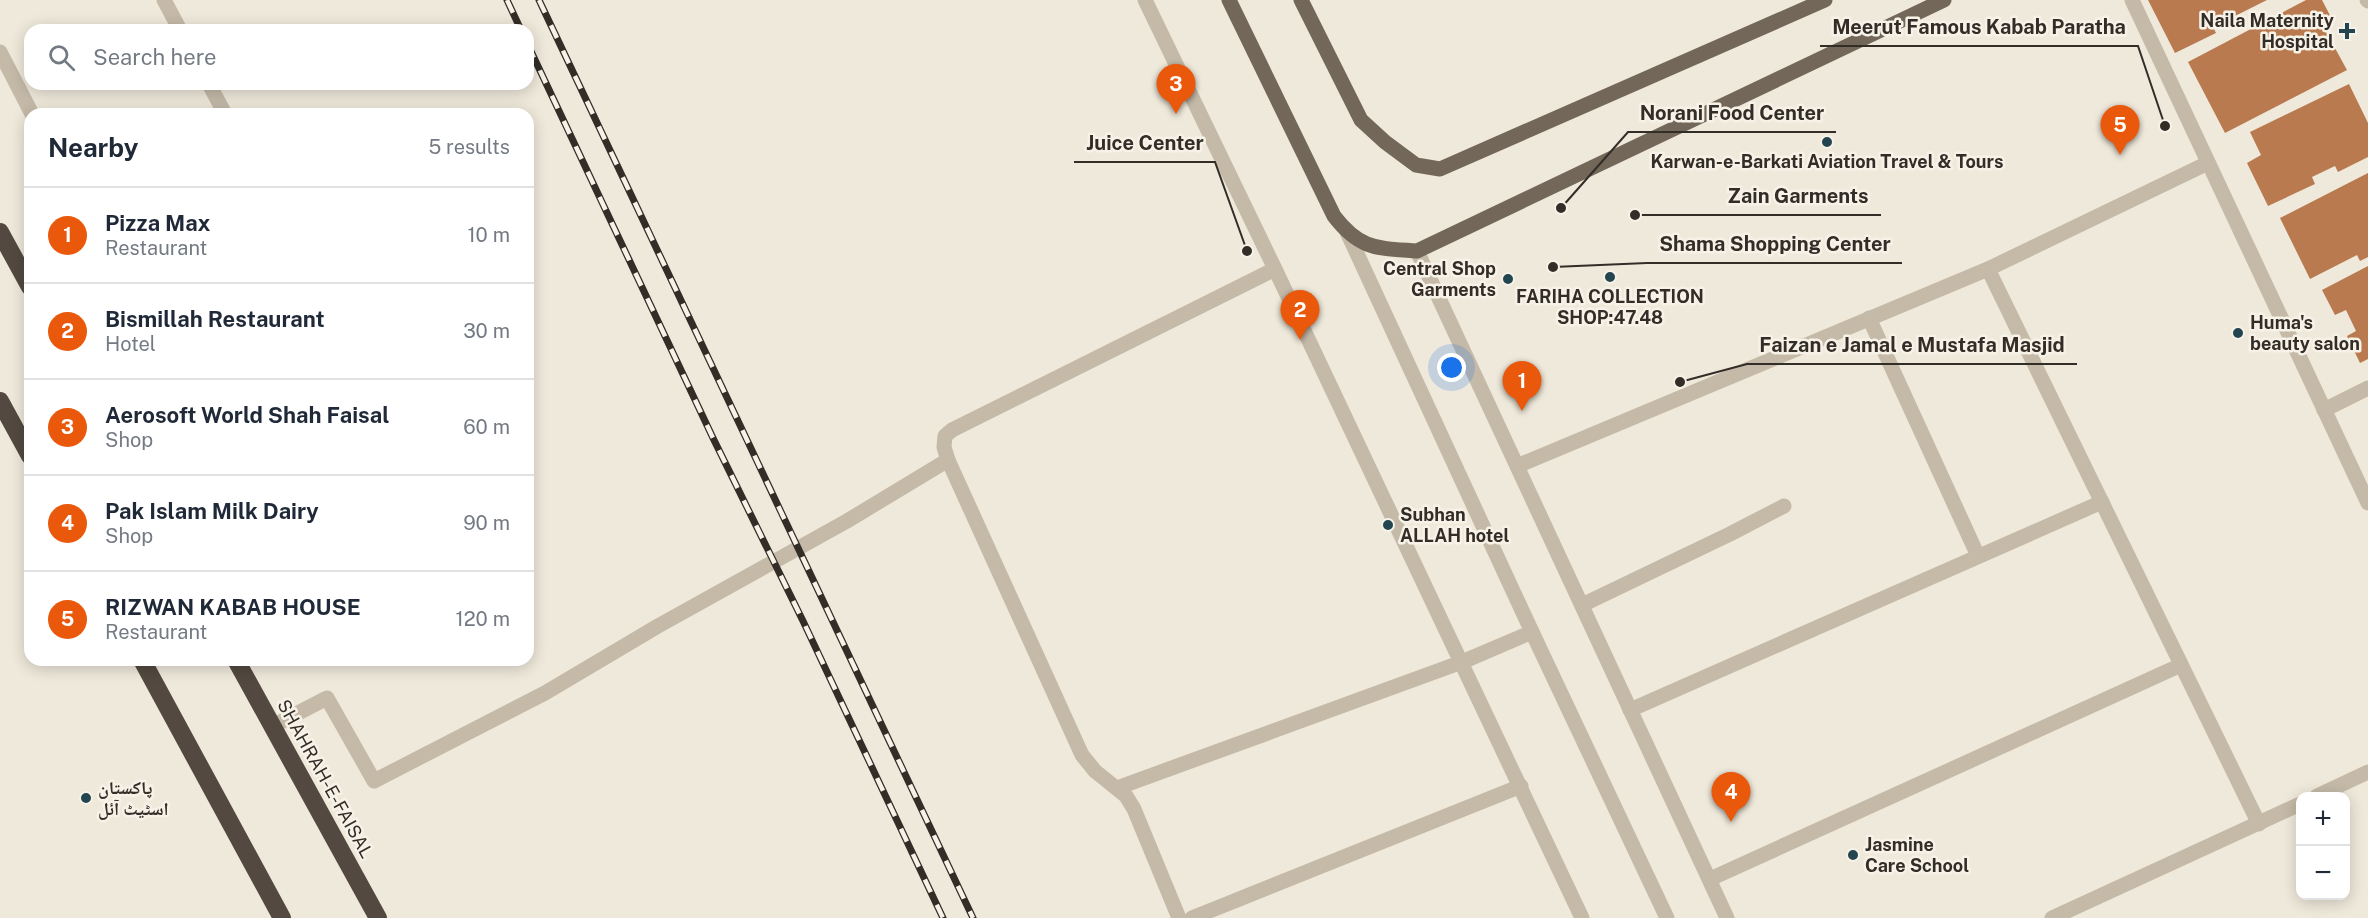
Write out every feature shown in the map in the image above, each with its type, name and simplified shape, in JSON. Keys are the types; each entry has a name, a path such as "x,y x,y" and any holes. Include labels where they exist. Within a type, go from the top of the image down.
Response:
{"highway":[{"path":"0,232 24,276"},
{"path":"0,401 24,445"},
{"path":"144,666 282,918"},
{"name":"SHAHRAH-E-FAISAL","path":"239,666 378,918"}],"main road":[{"path":"1229,0 1334,216 1347,232 1373,248 1417,251 1944,0"},
{"path":"1301,0 1361,120 1385,142 1416,165 1440,169 1825,0"}],"street":[{"path":"164,0 177,24"},
{"path":"1145,0 1582,918"},
{"path":"2132,0 2368,503"},
{"path":"0,52 29,108"},
{"path":"212,90 222,108"},
{"path":"1517,466 1988,269 2208,163"},
{"path":"1347,232 1667,918"},
{"path":"1417,251 1727,918"},
{"path":"1179,918 1134,809 1126,796 1095,771 1082,755 948,460 944,447 945,436 952,430 1275,269"},
{"path":"1988,269 2259,825"},
{"path":"1869,318 1978,556"},
{"path":"2324,410 2368,388"},
{"path":"273,726 327,698 374,781 545,693 658,626 847,521 948,460"},
{"path":"1630,710 2102,502"},
{"path":"1582,605 1784,506"},
{"path":"1117,788 1462,662 1532,632"},
{"path":"1710,879 2181,665"},
{"path":"2326,792 2368,772"},
{"path":"1192,918 1521,786"},
{"path":"2052,918 2296,806"}],"building":[{"path":"2148,0 2267,0 2213,27 2216,33 2175,53"},
{"path":"2306,0 2322,0 2334,23 2324,28 2347,70 2225,133 2188,62"},
{"path":"2349,84 2368,123 2368,157 2338,172 2335,166 2312,177 2315,184 2268,206 2247,163 2261,155 2250,132"},
{"path":"2368,173 2368,257 2360,261 2357,255 2310,279 2280,218"},
{"path":"2368,266 2368,359 2360,363 2347,336 2356,331 2346,310 2335,315 2322,290"}],"railway":[{"path":"507,0 518,24"},
{"path":"539,0 973,918"},
{"path":"534,58 943,918"}],"place":[{"name":"Naila Maternity Hospital","path":"2347,31"},
{"name":"Aerosoft World Shah Faisal","path":"1176,114"},
{"name":"Meerut Famous Kabab Paratha","path":"2165,126"},
{"name":"Karwan-e-Barkati Aviation Travel & Tours","path":"1827,142"},
{"name":"RIZWAN KABAB HOUSE","path":"2120,155"},
{"name":"Norani Food Center","path":"1561,208"},
{"name":"Zain Garments","path":"1635,215"},
{"name":"Juice Center","path":"1247,251"},
{"name":"Shama Shopping Center","path":"1553,267"},
{"name":"FARIHA COLLECTION SHOP:47.48","path":"1610,277"},
{"name":"Central Shop Garments","path":"1508,279"},
{"name":"Huma's beauty salon","path":"2238,333"},
{"name":"Bismillah Restaurant","path":"1300,340"},
{"name":"Faizan e Jamal e Mustafa Masjid","path":"1680,382"},
{"name":"Pizza Max","path":"1522,411"},
{"name":"Subhan ALLAH hotel","path":"1388,525"},
{"name":"پاکستان اسٹیٹ آئل","path":"86,798"},
{"name":"Pak Islam Milk Dairy","path":"1731,822"},
{"name":"Jasmine Care School","path":"1853,855"}]}
